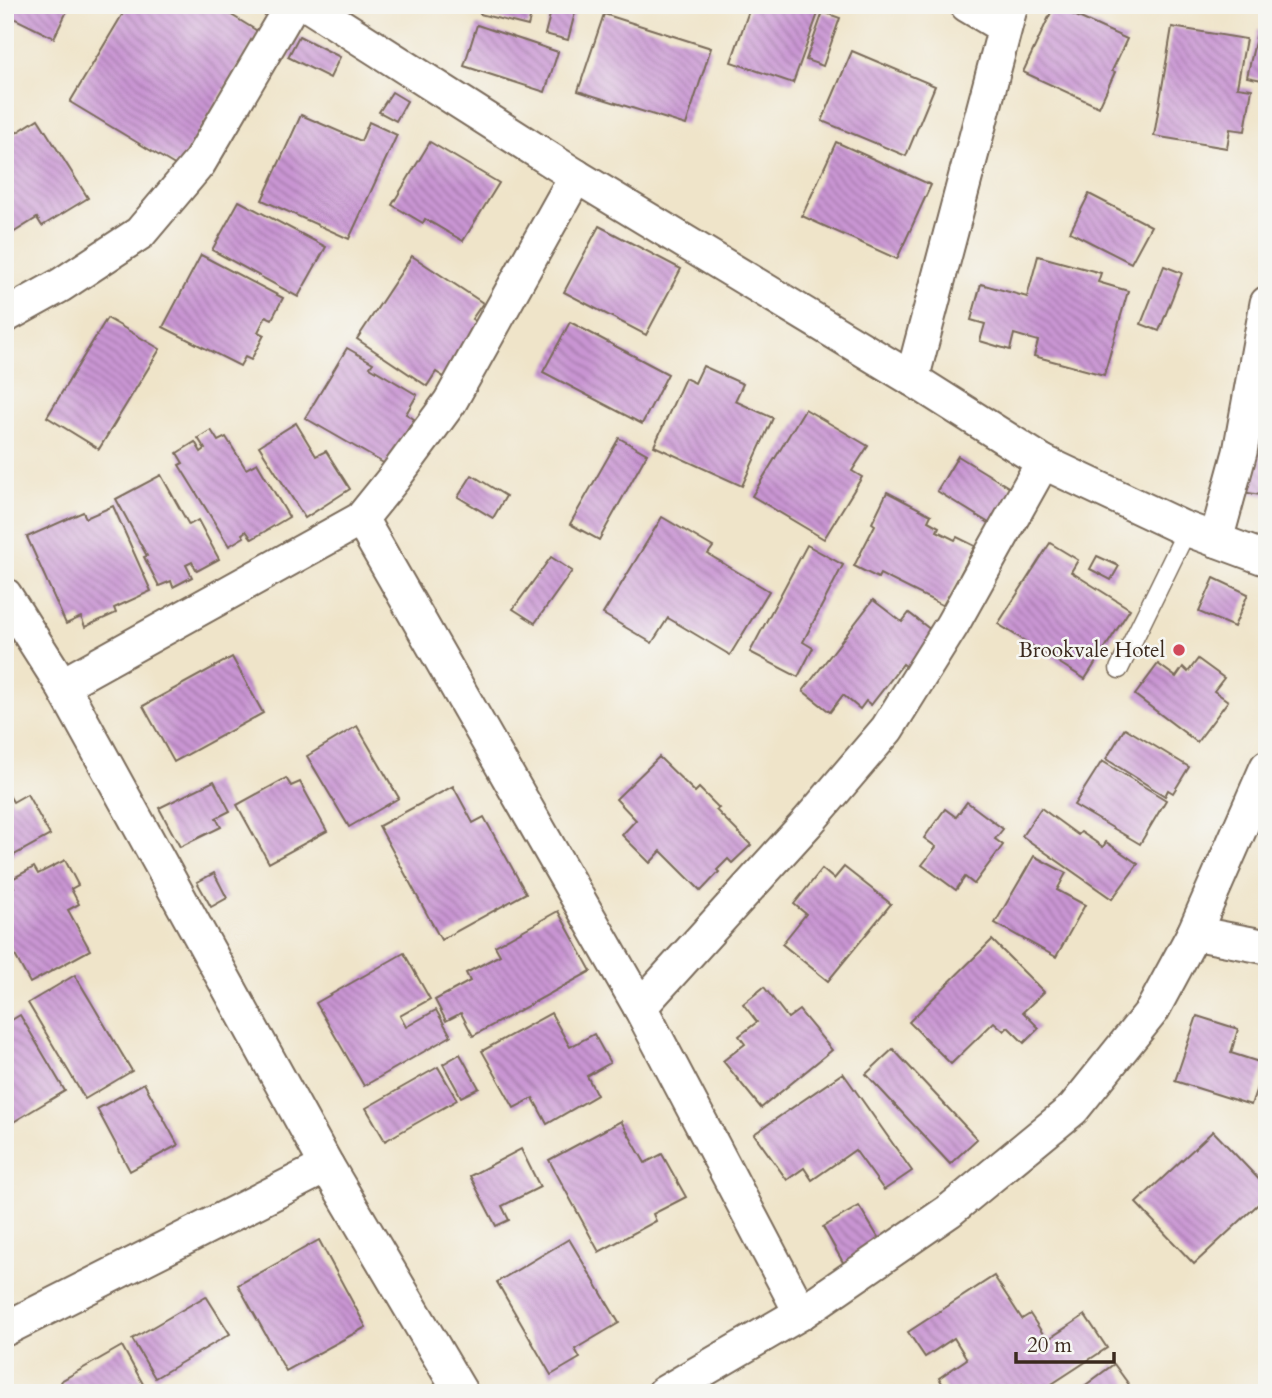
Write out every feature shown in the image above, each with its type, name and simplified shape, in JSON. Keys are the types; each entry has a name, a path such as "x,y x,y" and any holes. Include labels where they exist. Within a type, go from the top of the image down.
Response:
{"street":[{"path":"5,316 61,285 140,233 199,163 292,5"},
{"path":"308,5 576,176 912,379 1043,462 1201,535 1267,559"},
{"path":"912,379 1008,16 967,5"},
{"path":"62,685 361,519 450,402 576,176"},
{"path":"1201,535 1240,452 1267,303"},
{"path":"640,1007 807,823 887,729 952,625 1043,462"},
{"path":"361,519 640,1007 801,1313"},
{"path":"5,595 62,685 327,1166 461,1393"},
{"path":"664,1393 801,1313 949,1211 1073,1110 1152,1010 1194,933 1267,766"},
{"path":"1194,933 1267,947"},
{"path":"5,1329 327,1166"}],"lane":[{"path":"1119,669 1201,535"}],"building":[{"path":"5,5 70,5 54,38 5,14"},
{"path":"128,5 215,5 259,32 178,167 70,102"},
{"path":"482,5 577,5 568,40 545,34 550,15 532,11 528,26 480,14"},
{"path":"751,5 765,5 777,9 778,5 821,5 793,83 731,62"},
{"path":"1054,6 1127,39 1099,107 1023,72"},
{"path":"823,12 840,18 823,66 806,60"},
{"path":"604,14 711,48 686,125 578,91"},
{"path":"477,25 558,52 545,92 464,66"},
{"path":"1172,27 1246,39 1237,87 1252,89 1245,131 1230,129 1227,148 1154,136"},
{"path":"1258,29 1267,31 1267,81 1247,77"},
{"path":"299,36 340,57 330,78 288,57"},
{"path":"852,51 935,86 906,156 822,121"},
{"path":"392,92 407,101 396,121 379,112"},
{"path":"301,115 361,141 369,122 397,135 349,239 262,200"},
{"path":"38,119 88,198 42,226 37,218 8,236 5,232 5,140"},
{"path":"430,142 499,183 463,241 425,219 423,223 392,205"},
{"path":"836,142 931,185 897,259 802,216"},
{"path":"1089,194 1151,226 1131,263 1070,232"},
{"path":"239,201 326,247 298,297 212,250"},
{"path":"599,226 681,269 646,335 564,292"},
{"path":"201,255 283,298 272,319 266,316 258,332 264,335 251,360 245,357 240,366 163,327"},
{"path":"412,256 483,303 472,319 483,326 447,379 436,372 427,386 357,339"},
{"path":"1038,256 1101,273 1098,282 1128,291 1104,375 1034,356 1038,341 1014,334 1010,350 980,341 985,324 971,320 981,284 1027,297"},
{"path":"1164,266 1182,273 1159,331 1141,324"},
{"path":"107,318 160,349 99,449 47,417"},
{"path":"570,322 668,374 642,424 543,372"},
{"path":"347,348 373,363 370,367 417,395 406,414 414,419 387,465 305,418"},
{"path":"703,366 743,384 735,401 773,418 742,486 654,446 685,378 695,383"},
{"path":"1267,389 1267,496 1242,492"},
{"path":"805,409 868,446 852,471 862,477 824,539 752,496"},
{"path":"296,423 316,456 326,451 350,489 305,518 259,446"},
{"path":"211,430 218,441 226,437 246,469 257,463 289,517 252,539 246,531 242,534 244,537 229,546 179,465 183,463 177,453 195,442 201,452 205,449 198,438"},
{"path":"619,438 647,454 599,540 570,524"},
{"path":"958,456 1015,491 994,526 937,491"},
{"path":"161,475 189,525 198,520 219,559 197,571 192,562 186,565 192,577 173,587 171,581 159,586 144,557 147,556 116,499"},
{"path":"472,475 506,496 493,518 458,497"},
{"path":"887,492 931,515 928,521 939,527 937,531 975,546 944,606 880,574 878,578 854,566 875,525 872,523"},
{"path":"113,506 151,591 114,608 116,613 85,627 81,617 66,624 27,537 83,512 86,518"},
{"path":"662,517 713,547 708,554 769,591 730,655 668,618 652,643 603,614"},
{"path":"1050,543 1078,560 1071,572 1130,609 1085,679 998,624"},
{"path":"807,545 843,565 803,642 813,648 798,677 750,652"},
{"path":"1097,556 1119,566 1111,580 1090,569"},
{"path":"551,557 572,571 535,623 513,609"},
{"path":"1214,578 1248,594 1234,627 1199,612"},
{"path":"873,600 902,622 909,613 936,634 909,669 903,664 871,705 866,701 860,709 843,695 830,712 803,691"},
{"path":"232,657 263,713 174,762 143,706"},
{"path":"1198,659 1224,678 1214,691 1228,701 1197,742 1135,695 1158,664 1176,677 1183,667 1188,672"},
{"path":"357,726 399,798 349,827 307,756"},
{"path":"1125,728 1189,767 1173,793 1168,790 1165,796 1106,759"},
{"path":"659,757 695,792 699,788 719,808 716,810 751,845 732,863 728,859 701,891 661,851 650,863 622,835 636,820 616,799"},
{"path":"1102,761 1166,800 1140,844 1074,805"},
{"path":"286,778 291,786 300,782 327,831 269,863 237,805"},
{"path":"214,781 230,811 216,818 221,827 180,847 159,808"},
{"path":"453,786 473,823 484,817 526,893 441,940 379,826"},
{"path":"5,788 13,802 27,794 50,835 5,860"},
{"path":"967,802 1003,829 995,839 1003,845 974,884 965,877 956,890 922,865 936,847 924,838 945,809 956,817"},
{"path":"1041,808 1078,835 1081,832 1103,847 1106,842 1138,864 1112,899 1022,836"},
{"path":"1034,856 1066,873 1057,890 1085,905 1056,957 995,923"},
{"path":"65,860 78,885 71,889 79,904 68,910 90,950 30,983 5,937 5,892 14,887 10,880 34,867 38,874"},
{"path":"844,867 891,904 828,981 782,944 806,914 794,904 822,869 834,879"},
{"path":"214,873 227,898 211,907 197,882"},
{"path":"558,911 591,971 473,1036 461,1013 446,1021 435,1000 470,981 466,973 500,955 495,946"},
{"path":"992,940 1044,992 1023,1012 1039,1028 1024,1043 1008,1027 1004,1031 994,1022 951,1064 909,1022"},
{"path":"404,953 430,999 400,1016 406,1027 436,1010 451,1036 364,1086 316,1003"},
{"path":"75,975 132,1071 85,1099 28,1003"},
{"path":"764,987 788,1018 799,1010 832,1050 761,1108 723,1061 745,1044 739,1036 757,1022 743,1004"},
{"path":"551,1013 570,1047 594,1034 610,1063 587,1076 597,1095 547,1124 533,1098 514,1108 482,1051"},
{"path":"20,1015 65,1091 5,1127 5,1024"},
{"path":"1197,1016 1238,1029 1231,1053 1265,1064 1251,1105 1175,1081"},
{"path":"893,1049 977,1139 950,1164 866,1074"},
{"path":"460,1054 479,1088 461,1097 443,1064"},
{"path":"438,1067 457,1100 385,1141 366,1108"},
{"path":"843,1073 912,1171 884,1190 855,1150 812,1180 804,1168 787,1180 754,1134"},
{"path":"144,1083 178,1145 130,1171 97,1109"},
{"path":"621,1121 645,1163 662,1154 686,1197 653,1214 656,1221 599,1252 549,1160"},
{"path":"1213,1131 1267,1188 1267,1196 1194,1264 1136,1203"},
{"path":"521,1149 540,1187 502,1206 509,1220 496,1226 470,1176"},
{"path":"859,1206 881,1242 844,1264 823,1227"},
{"path":"569,1239 619,1323 575,1349 580,1358 551,1375 497,1282"},
{"path":"319,1240 366,1327 286,1371 238,1285"},
{"path":"994,1276 1022,1319 1030,1314 1047,1340 1085,1315 1107,1348 1038,1393 1028,1393 1022,1384 1008,1393 948,1393 939,1378 967,1359 954,1338 925,1357 908,1332"},
{"path":"206,1296 230,1334 155,1378 132,1339"},
{"path":"122,1346 148,1393 67,1393 61,1381"},
{"path":"1114,1364 1135,1393 1075,1393"}],"place":[{"name":"Brookvale Hotel","path":"1179,650"}]}
